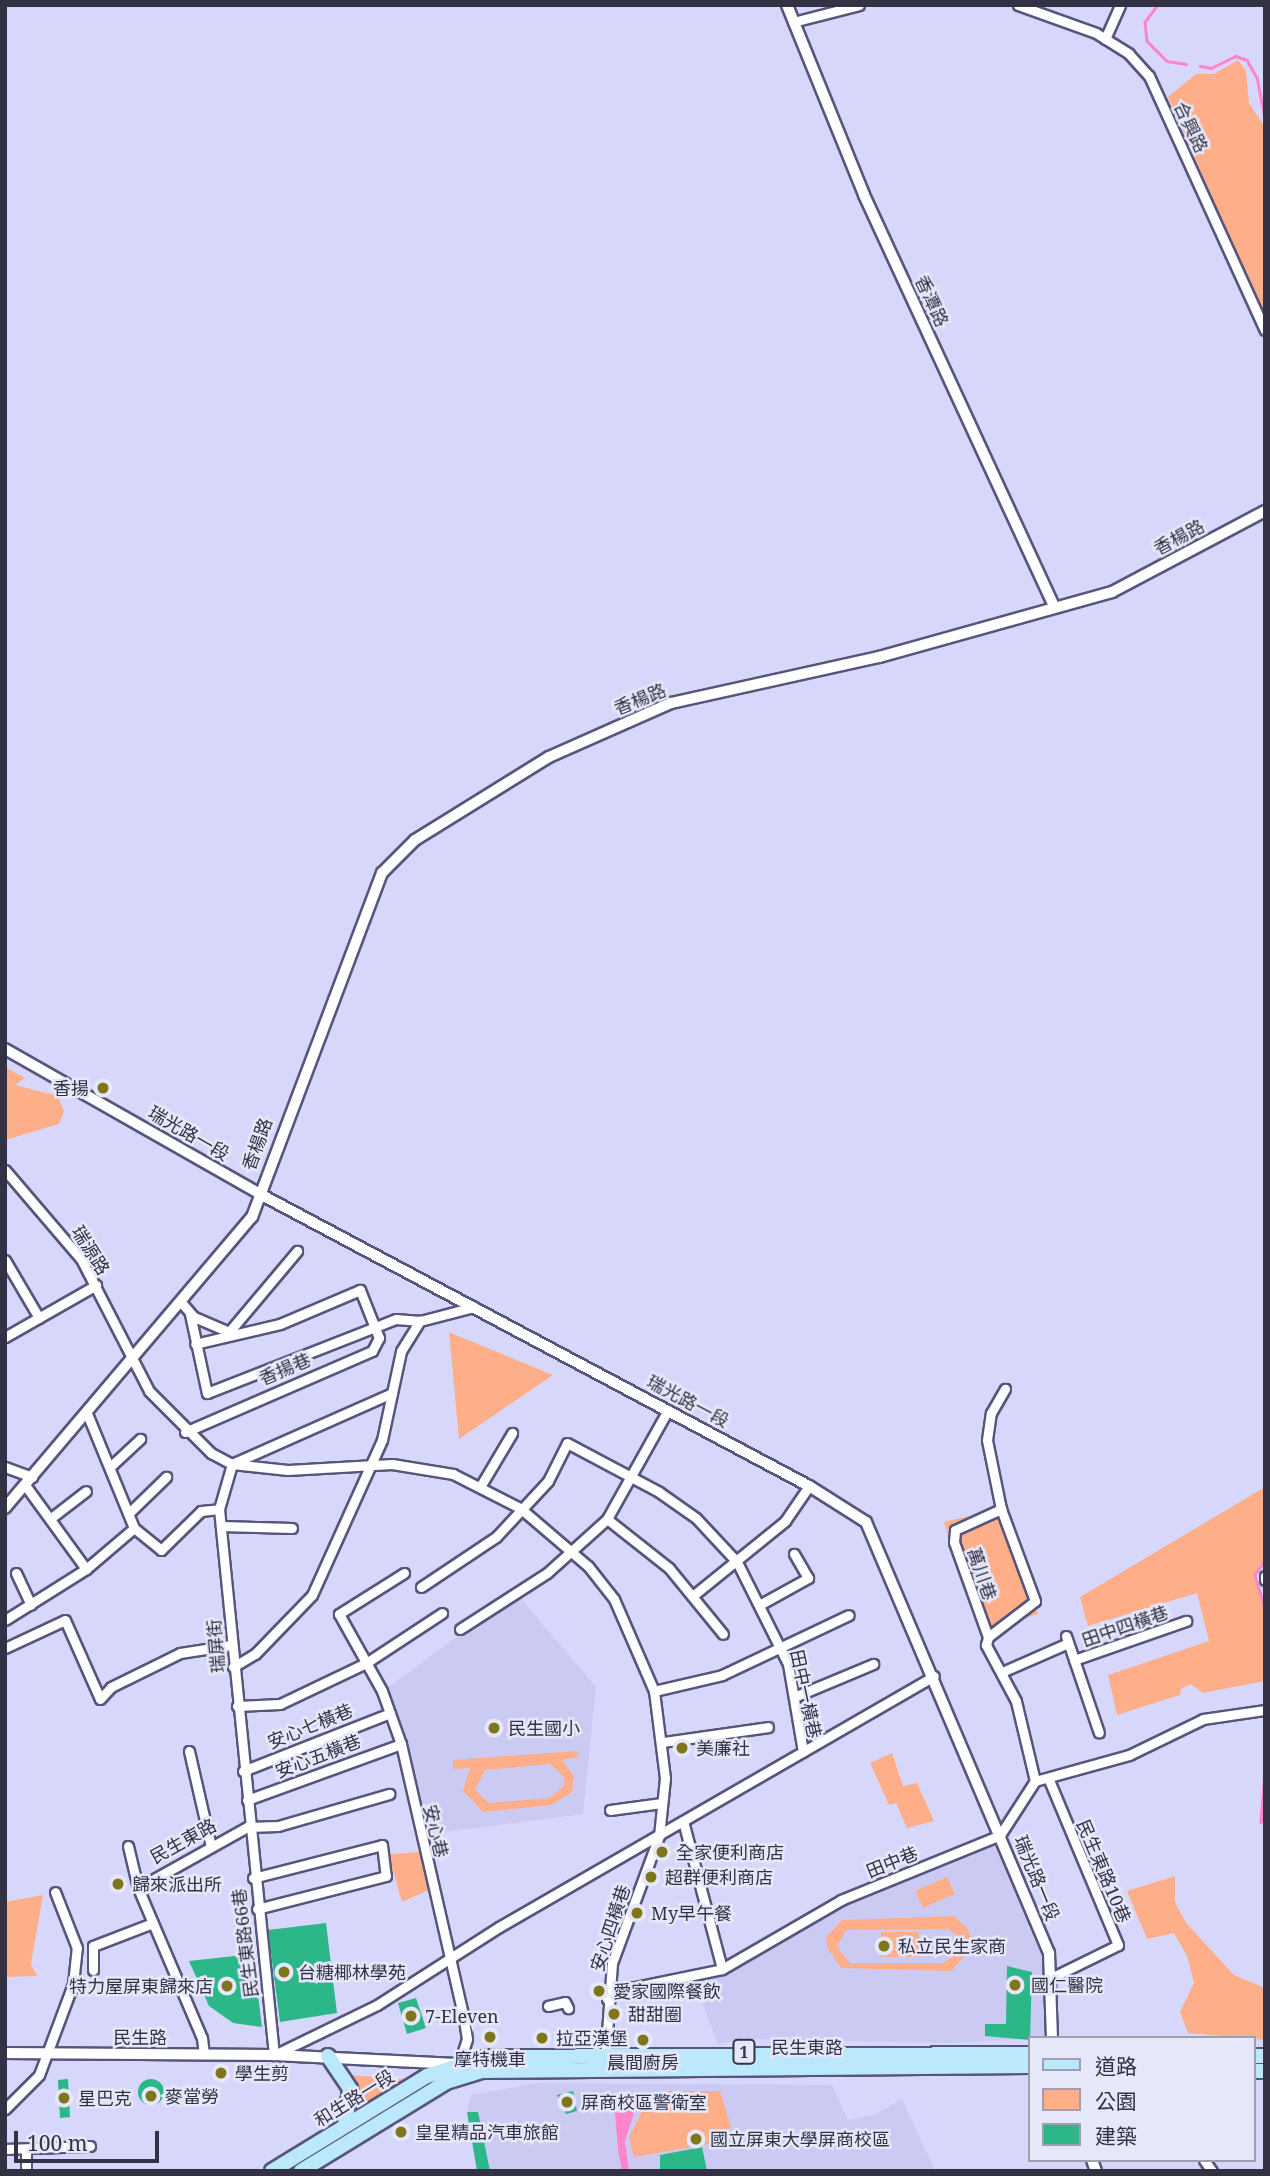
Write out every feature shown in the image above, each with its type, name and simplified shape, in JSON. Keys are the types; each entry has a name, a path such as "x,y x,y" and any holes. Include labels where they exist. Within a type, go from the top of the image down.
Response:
{"main road":[{"name":"民生東路","path":"484,2071 605,2060 1028,2053"},
{"path":"328,2056 350,2089 345,2126"},
{"name":"民生東路","path":"459,2064 487,2057 1028,2066"},
{"name":"和生路一段","path":"272,2171 427,2076 459,2064"},
{"name":"和生路一段","path":"301,2171 446,2082 484,2071"}],"street":[{"name":"香潭路","path":"787,5 864,195 1054,607"},
{"path":"793,22 859,5"},
{"name":"合興路","path":"1018,5 1105,39 1149,76 1265,330"},
{"path":"1105,39 1120,5"},
{"name":"香楊路","path":"258,1193 382,873 415,840 549,757 671,703 879,657 1112,592 1265,511"},
{"name":"瑞光路一段","path":"5,1049 258,1193 809,1486 866,1522 934,1676 1049,1953 1053,1977 1052,2036"},
{"name":"瑞源路","path":"5,1170 63,1233 96,1285 130,1360"},
{"path":"5,1508 86,1410 244,1229 258,1193"},
{"path":"229,1332 297,1251"},
{"path":"5,1260 38,1318"},
{"path":"5,1337 96,1285"},
{"path":"195,1344 229,1332 280,1324 360,1290 374,1326"},
{"path":"180,1301 190,1314 229,1332"},
{"path":"190,1314 207,1393 374,1326 396,1319 420,1321 474,1307"},
{"path":"233,1667 255,1654 312,1595 372,1465 401,1351 420,1321"},
{"name":"香揚巷","path":"185,1432 372,1351 379,1338 374,1326"},
{"path":"130,1360 185,1432 232,1464 288,1470 372,1465 453,1474 520,1508 496,1538 421,1587"},
{"name":"萬川巷","path":"1001,1509 955,1530 986,1641 1035,1601 1001,1509 987,1440 991,1413 1005,1389"},
{"path":"232,1464 392,1393"},
{"path":"86,1410 134,1528 161,1550 201,1511 219,1509"},
{"path":"460,1629 547,1573 607,1519 635,1475 668,1410"},
{"path":"480,1487 512,1433"},
{"path":"111,1466 140,1439"},
{"name":"田中一橫巷","path":"520,1508 548,1481 567,1443 635,1475 696,1518 737,1562 761,1604 780,1647 794,1697 803,1752"},
{"name":"瑞屏街","path":"232,1464 219,1509 247,1800 247,1827"},
{"path":"5,1467 29,1481 86,1569"},
{"path":"128,1513 166,1477"},
{"path":"695,1594 785,1521 809,1486"},
{"path":"51,1518 86,1491"},
{"name":"安心四橫巷","path":"520,1508 570,1550 614,1599 653,1691 663,1742 659,1836 612,1963 607,1999 605,2060"},
{"path":"607,1519 695,1594 723,1634"},
{"path":"221,1526 292,1528"},
{"path":"5,1620 86,1569 134,1528"},
{"path":"761,1604 808,1578 793,1555"},
{"path":"16,1573 31,1605"},
{"name":"安心巷","path":"404,1573 339,1614 366,1662 401,1744 467,2039 459,2064"},
{"path":"237,1706 280,1703 366,1662 442,1613"},
{"path":"653,1691 722,1675 849,1615"},
{"path":"5,1648 65,1620 100,1699 111,1687 180,1653 231,1645"},
{"name":"田中四橫巷","path":"1074,1660 1186,1621"},
{"name":"田中四橫巷","path":"1002,1672 1067,1639 1100,1733"},
{"path":"986,1641 1016,1701 1035,1781 1000,1835"},
{"path":"794,1697 873,1664"},
{"path":"274,2054 377,2005 448,1957 934,1676"},
{"path":"1035,1781 1049,1780 1129,1755 1203,1719 1265,1710"},
{"name":"安心七橫巷","path":"243,1771 390,1713"},
{"path":"663,1742 768,1727"},
{"name":"安心五橫巷","path":"247,1800 401,1744"},
{"path":"189,1751 212,1847"},
{"name":"民生東路10巷","path":"1049,1780 1118,1945 1053,1977"},
{"path":"247,1827 278,1826 389,1794"},
{"path":"610,1810 662,1803"},
{"path":"683,1821 722,1969"},
{"name":"民生東路","path":"138,1888 247,1827"},
{"name":"民生東路66巷","path":"247,1827 274,2054"},
{"name":"田中巷","path":"607,1999 621,1990 722,1969 841,1900 1000,1835"},
{"path":"253,1878 383,1845 386,1875 257,1909"},
{"path":"128,1846 138,1888 204,2054"},
{"path":"5,2109 39,2075 50,2054 77,1965 77,1948 55,1892"},
{"path":"93,1969 93,1947 153,1923"},
{"path":"548,2006 564,2002 568,2008"},
{"name":"民生路","path":"5,2053 274,2054"},
{"name":"民生東路","path":"274,2054 459,2064 484,2071"},
{"path":"5,2149 90,2146"},
{"path":"26,2150 26,2171"}],"shaded area":[{"name":"民生國小","path":"516,1593 596,1687 583,1814 421,1835 401,1744 382,1692"},
{"name":"私立民生家商","path":"994,1843 1042,1957 1046,2036 949,2043 743,2039 718,2044 696,1986 743,1965 844,1904"},
{"name":"國立屏東大學屏商校區","path":"537,2083 832,2085 848,2120 874,2115 902,2099 935,2171 477,2171 467,2112 471,2095"},
{"path":"621,2104 637,2104 625,2141 629,2171 622,2171 618,2149 615,2113"}],"green space":[{"path":"1238,60 1246,71 1249,103 1265,127 1265,316 1168,97 1196,74 1214,74"},
{"path":"5,1067 25,1078 15,1085 58,1096 64,1112 59,1124 5,1140"},
{"path":"449,1332 451,1333 553,1375 459,1439"},
{"path":"1265,1487 1265,1561 1255,1575 1265,1608 1265,1681 1203,1693 1191,1684 1181,1689 1180,1695 1117,1715 1108,1675 1209,1641 1197,1593 1088,1626 1080,1597"},
{"path":"1004,1508 1038,1614 981,1632 944,1522"},
{"path":"577,1751 578,1757 562,1760 574,1776 572,1792 552,1805 483,1812 463,1791 470,1768 453,1769 453,1760","holes":["550,1764 564,1777 564,1786 549,1798 489,1803 475,1790 485,1770"]},
{"path":"892,1753 903,1786 917,1783 934,1821 907,1828 896,1803 889,1805 870,1763"},
{"path":"387,1849 391,1854 420,1852 429,1890 402,1902"},
{"path":"1175,1876 1175,1902 1186,1923 1234,1975 1265,1988 1265,2040 1256,2039 1256,2036 1188,2033 1180,2012 1194,1983 1187,1956 1174,1933 1147,1939 1127,1891"},
{"path":"947,1877 955,1894 923,1908 915,1891"},
{"path":"43,1895 31,1964 37,1976 5,1977 5,1902"},
{"path":"954,1916 968,1929 973,1947 951,1971 841,1968 827,1947 826,1937 842,1920","holes":["948,1929 963,1940 957,1954 943,1963 850,1963 837,1947 846,1930"]},
{"path":"881,1932 919,1932 919,1957 881,1957"},
{"path":"346,2075 405,2079 358,2108"},
{"path":"652,2091 720,2091 731,2127 715,2143 634,2157 629,2137"}],"building":[{"name":"台糖椰林學苑","path":"326,1923 337,2013 280,2022 268,1930"},
{"name":"特力屋屏東歸來店","path":"253,1954 262,2027 233,2023 209,2006 189,1961"},
{"name":"國仁醫院","path":"1007,1966 1032,1972 1028,2040 985,2036 985,2024 1006,2024"},
{"name":"7-Eleven","path":"416,1998 426,2028 407,2034 398,2003"},
{"name":"星巴克","path":"68,2079 70,2117 60,2118 58,2080"},
{"name":"麥當勞","path":"151,2079 160,2083 164,2092 160,2101 151,2105 142,2101 138,2092 142,2083"},
{"name":"屏商校區警衛室","path":"573,2091 577,2111 566,2114 557,2095"},
{"path":"467,2112 478,2112 490,2171 477,2171"},
{"path":"702,2147 707,2171 660,2171 660,2155"}],"waterway":[{"path":"1158,5 1145,22 1147,41 1167,61 1186,64"},
{"path":"1200,66 1211,68 1236,56 1247,60 1257,77 1265,118"},
{"path":"1265,1561 1255,1575 1265,1608"},
{"path":"1265,1771 1261,1822 1265,1817"}],"place":[{"name":"香揚","path":"103,1088"},
{"name":"民生國小","path":"494,1728"},
{"name":"美廉社","path":"682,1748"},
{"name":"全家便利商店","path":"662,1852"},
{"name":"超群便利商店","path":"651,1877"},
{"name":"歸來派出所","path":"118,1884"},
{"name":"My早午餐","path":"637,1913"},
{"name":"私立民生家商","path":"884,1946"},
{"name":"台糖椰林學苑","path":"284,1972"},
{"name":"國仁醫院","path":"1015,1985"},
{"name":"特力屋屏東歸來店","path":"227,1986"},
{"name":"愛家國際餐飲","path":"599,1991"},
{"name":"甜甜圈","path":"614,2014"},
{"name":"7-Eleven","path":"411,2016"},
{"name":"摩特機車","path":"490,2037"},
{"name":"拉亞漢堡","path":"542,2038"},
{"name":"晨間廚房","path":"643,2040"},
{"name":"學生剪","path":"221,2073"},
{"name":"麥當勞","path":"151,2096"},
{"name":"星巴克","path":"64,2098"},
{"name":"屏商校區警衛室","path":"567,2102"},
{"name":"皇星精品汽車旅館","path":"401,2132"},
{"name":"國立屏東大學屏商校區","path":"696,2139"}]}
